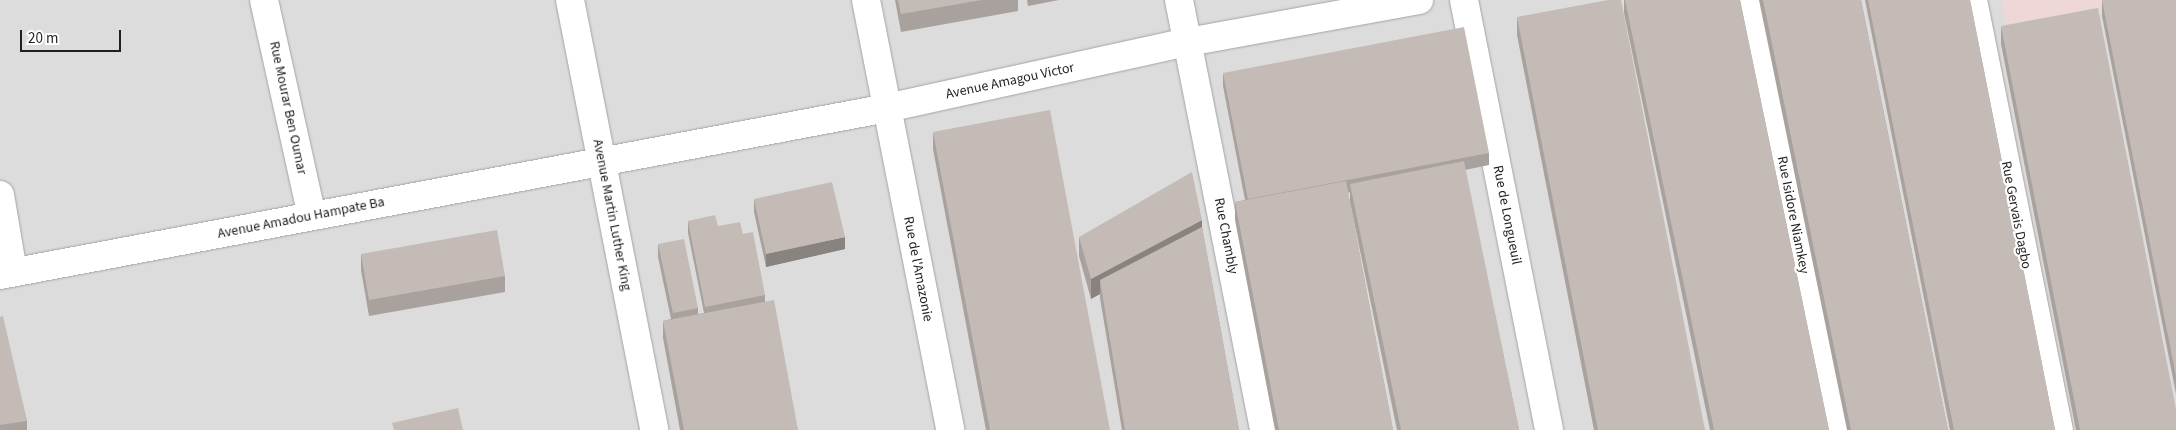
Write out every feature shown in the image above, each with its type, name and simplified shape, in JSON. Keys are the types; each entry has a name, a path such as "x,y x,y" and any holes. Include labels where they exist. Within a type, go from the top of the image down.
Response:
{"street":[{"name":"Rue Mourar Ben Oumar","path":"264,0 312,216"},
{"name":"Avenue Martin Luther King","path":"570,0 654,430"},
{"name":"Rue de l'Amazonie","path":"866,0 950,430"},
{"name":"Rue Chambly","path":"1179,0 1264,430"},
{"name":"Avenue Amagou Victor","path":"602,160 887,108 1188,42 1419,0"},
{"name":"Rue de Longueuil","path":"1464,0 1549,430"},
{"name":"Rue Isidore Niamkey","path":"1751,0 1835,430"},
{"name":"Rue Gervais Dagbo","path":"1973,0 2059,430"},
{"name":"Avenue Amadou Hampate Ba","path":"7,274 602,160"},
{"path":"0,195 7,274"}],"shaded area":[{"path":"0,0 2176,0 2176,430 0,430"},
{"path":"2002,0 2138,0 2006,24"}],"building":[{"path":"898,0 982,0 901,14"},
{"path":"1608,0 1621,0 1705,430 1598,430 1517,17"},
{"path":"1625,0 1740,0 1829,430 1714,430"},
{"path":"1763,0 1861,0 1948,430 1851,430"},
{"path":"1868,0 1970,0 2055,430 1954,430"},
{"path":"2102,0 2176,0 2176,376"},
{"path":"2098,8 2176,409 2176,430 2080,430 2001,26"},
{"path":"1464,27 1489,153 1248,199 1223,73"},
{"path":"1050,110 1110,430 990,430 933,132"},
{"path":"1464,161 1519,430 1401,430 1350,184"},
{"path":"1192,172 1202,220 1091,279 1079,237"},
{"path":"1346,181 1393,430 1279,430 1235,202"},
{"path":"832,182 845,237 766,254 754,199"},
{"path":"715,215 718,226 740,222 743,234 753,232 765,295 705,307 688,221"},
{"path":"1202,227 1239,430 1125,430 1100,280"},
{"path":"497,230 505,276 369,300 361,254"},
{"path":"684,239 698,308 673,313 658,244"},
{"path":"774,300 798,430 684,430 663,321"},
{"path":"3,316 27,421 0,425 0,317"},
{"path":"458,408 463,430 394,430 392,423"}]}
